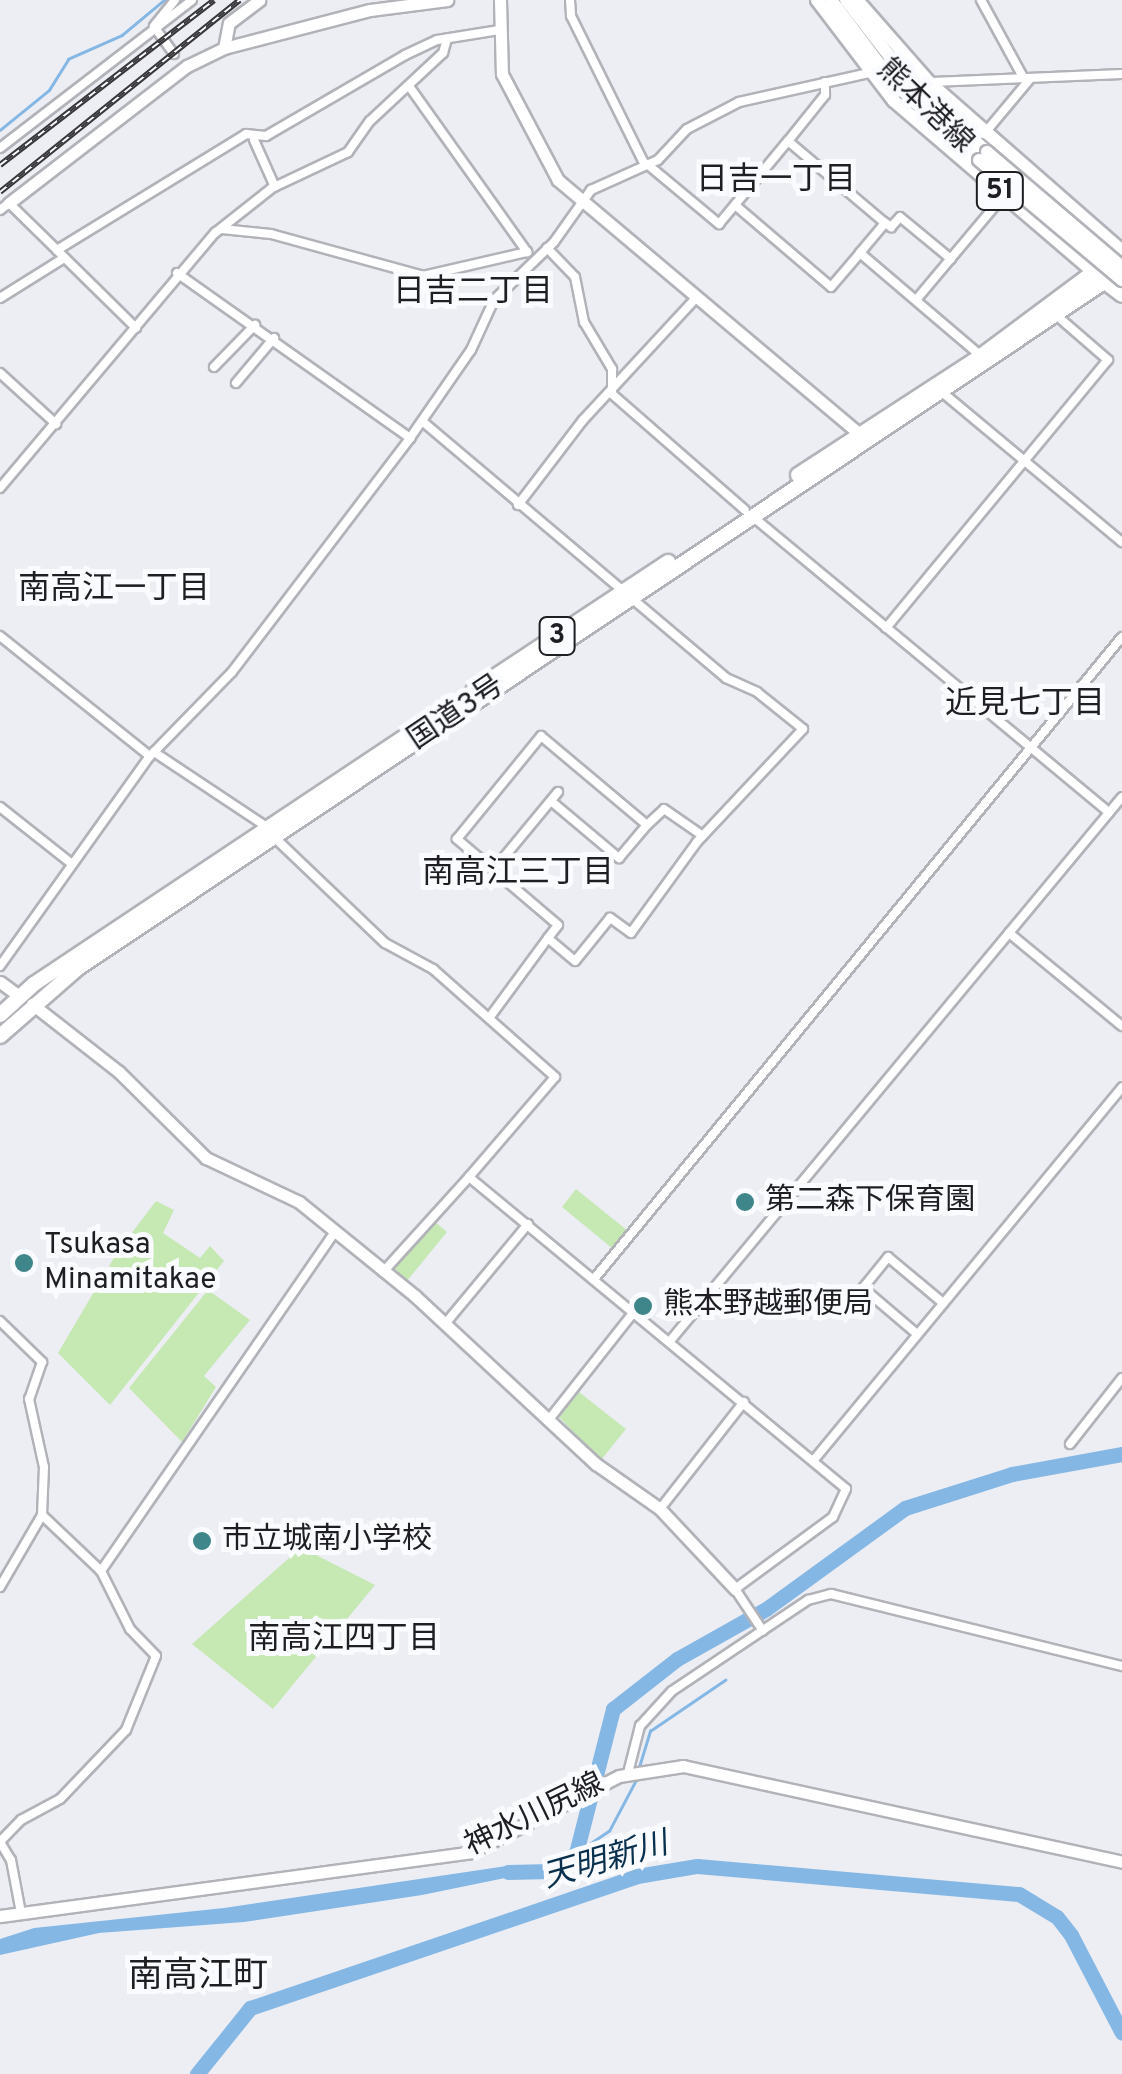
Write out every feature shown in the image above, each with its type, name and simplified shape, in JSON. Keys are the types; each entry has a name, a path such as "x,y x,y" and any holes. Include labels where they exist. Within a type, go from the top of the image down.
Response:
{"highway":[{"name":"国道3号","path":"863,437 942,393 1092,270 1122,252"},
{"name":"国道3号","path":"0,1015 863,437 1056,316 1122,268"},
{"path":"1105,282 1122,296"},
{"name":"国道3号","path":"0,1036 25,1000"}],"main road":[{"name":"熊本港線","path":"817,0 868,73 1105,282"},
{"name":"熊本港線","path":"831,0 892,80 1122,268"},
{"name":"熊本港線","path":"846,0 912,85 983,156 1122,280"},
{"name":"熊本港線","path":"857,0 929,82 1122,252"}],"street":[{"path":"156,30 175,0"},
{"path":"0,148 192,0"},
{"path":"224,48 230,23 259,0"},
{"path":"136,328 60,254 4,207 187,66 224,48 368,5 447,0"},
{"path":"500,0 502,74 558,180 863,437"},
{"path":"570,0 570,16 646,164 719,224 825,94 825,82"},
{"path":"980,0 1026,78"},
{"path":"156,30 174,54"},
{"path":"254,140 405,54 447,39 499,30"},
{"path":"0,488 136,328 177,273 275,187 348,152 444,54 447,39"},
{"path":"222,230 271,234 423,276 531,255 547,248 580,202 646,164 696,122 739,102 868,73"},
{"path":"929,82 1122,74"},
{"path":"984,134 1026,78"},
{"path":"409,86 531,255"},
{"path":"0,298 60,254 246,134 254,140 275,187"},
{"path":"788,140 884,222 891,226 900,217 951,259"},
{"path":"916,300 1004,195"},
{"path":"734,205 831,287 884,222"},
{"path":"547,248 575,277 584,322 612,368 612,394 1109,812"},
{"path":"860,253 985,358"},
{"path":"0,966 152,754 232,672 410,438 472,350 494,300 531,255"},
{"path":"177,273 274,338 410,438"},
{"path":"518,505 696,298"},
{"path":"886,628 1108,360 1056,316"},
{"path":"214,367 255,326"},
{"path":"236,382 274,338"},
{"path":"0,373 56,424"},
{"path":"942,393 1122,542"},
{"path":"422,421 726,678 756,692 803,729 703,836 631,933 610,918 575,961 548,938"},
{"path":"0,636 152,754 271,833 385,943 432,968 555,1077 383,1272"},
{"path":"594,1279 1122,637"},
{"path":"490,1017 558,924 457,838 540,736 647,825"},
{"path":"500,862 558,792"},
{"path":"670,1342 1122,796"},
{"path":"550,801 619,858 664,809 703,836"},
{"path":"0,807 71,863"},
{"path":"1009,933 1122,1026"},
{"path":"0,982 120,1072 206,1158 299,1202 383,1272 551,1417 596,1464 660,1509 735,1589 762,1630"},
{"path":"0,1003 25,1000"},
{"path":"812,1461 1122,1087"},
{"path":"469,1177 846,1489 843,1507 735,1589"},
{"path":"444,1325 528,1224"},
{"path":"102,1571 228,1379 335,1232"},
{"path":"918,1334 862,1288 888,1257 943,1303"},
{"path":"551,1417 634,1312"},
{"path":"0,1322 42,1362 29,1399 44,1467 42,1515 0,1587"},
{"path":"1070,1444 1122,1378"},
{"path":"660,1509 744,1402"},
{"path":"21,1913 12,1860 0,1842 21,1820 60,1799 126,1730 156,1656 130,1629 102,1571 42,1515"},
{"path":"624,1775 640,1726 656,1706 808,1600 832,1594 1122,1666"},
{"name":"神水川尻線","path":"0,1916 470,1852 624,1775 683,1766 732,1772 1122,1862"}],"green space":[{"path":"576,1189 628,1231 613,1249 562,1207"},
{"path":"156,1201 174,1210 163,1233 200,1258 210,1246 224,1261 110,1405 58,1353 118,1251"},
{"path":"434,1221 447,1232 406,1282 393,1272 396,1264"},
{"path":"208,1290 250,1320 204,1376 216,1387 182,1442 129,1388"},
{"path":"579,1392 626,1429 601,1460 558,1416"},
{"path":"306,1543 318,1556 375,1585 273,1709 192,1644"}],"water":[{"path":"513,1865 529,1873 422,1895 244,1922 99,1933 0,1955 0,1939 34,1928 224,1908"}],"waterway":[{"path":"0,130 49,90 68,59 122,35 164,0"},
{"path":"508,1872 551,1871 576,1853 613,1709 677,1659 766,1609 905,1508 1012,1474 1122,1454"},
{"path":"639,1767 650,1731 725,1680"},
{"path":"576,1853 609,1831 636,1780"},
{"name":"天明新川","path":"197,2074 250,2008 637,1876 697,1866 1019,1894 1057,1917 1071,1935 1122,2033"}],"railway":[{"path":"0,165 214,0"},
{"path":"0,192 240,0"}],"place":[{"name":"第二森下保育園","path":"745,1202"},
{"name":"Tsukasa Minamitakae","path":"24,1263"},
{"name":"熊本野越郵便局","path":"643,1306"},
{"name":"市立城南小学校","path":"202,1541"}],"district":[{"name":"日吉一丁目","path":"776,181"},
{"name":"日吉二丁目","path":"473,293"},
{"name":"南高江一丁目","path":"114,590"},
{"name":"近見七丁目","path":"1025,705"},
{"name":"南高江三丁目","path":"518,874"},
{"name":"南高江四丁目","path":"344,1640"},
{"name":"南高江町","path":"198,1977"}]}
